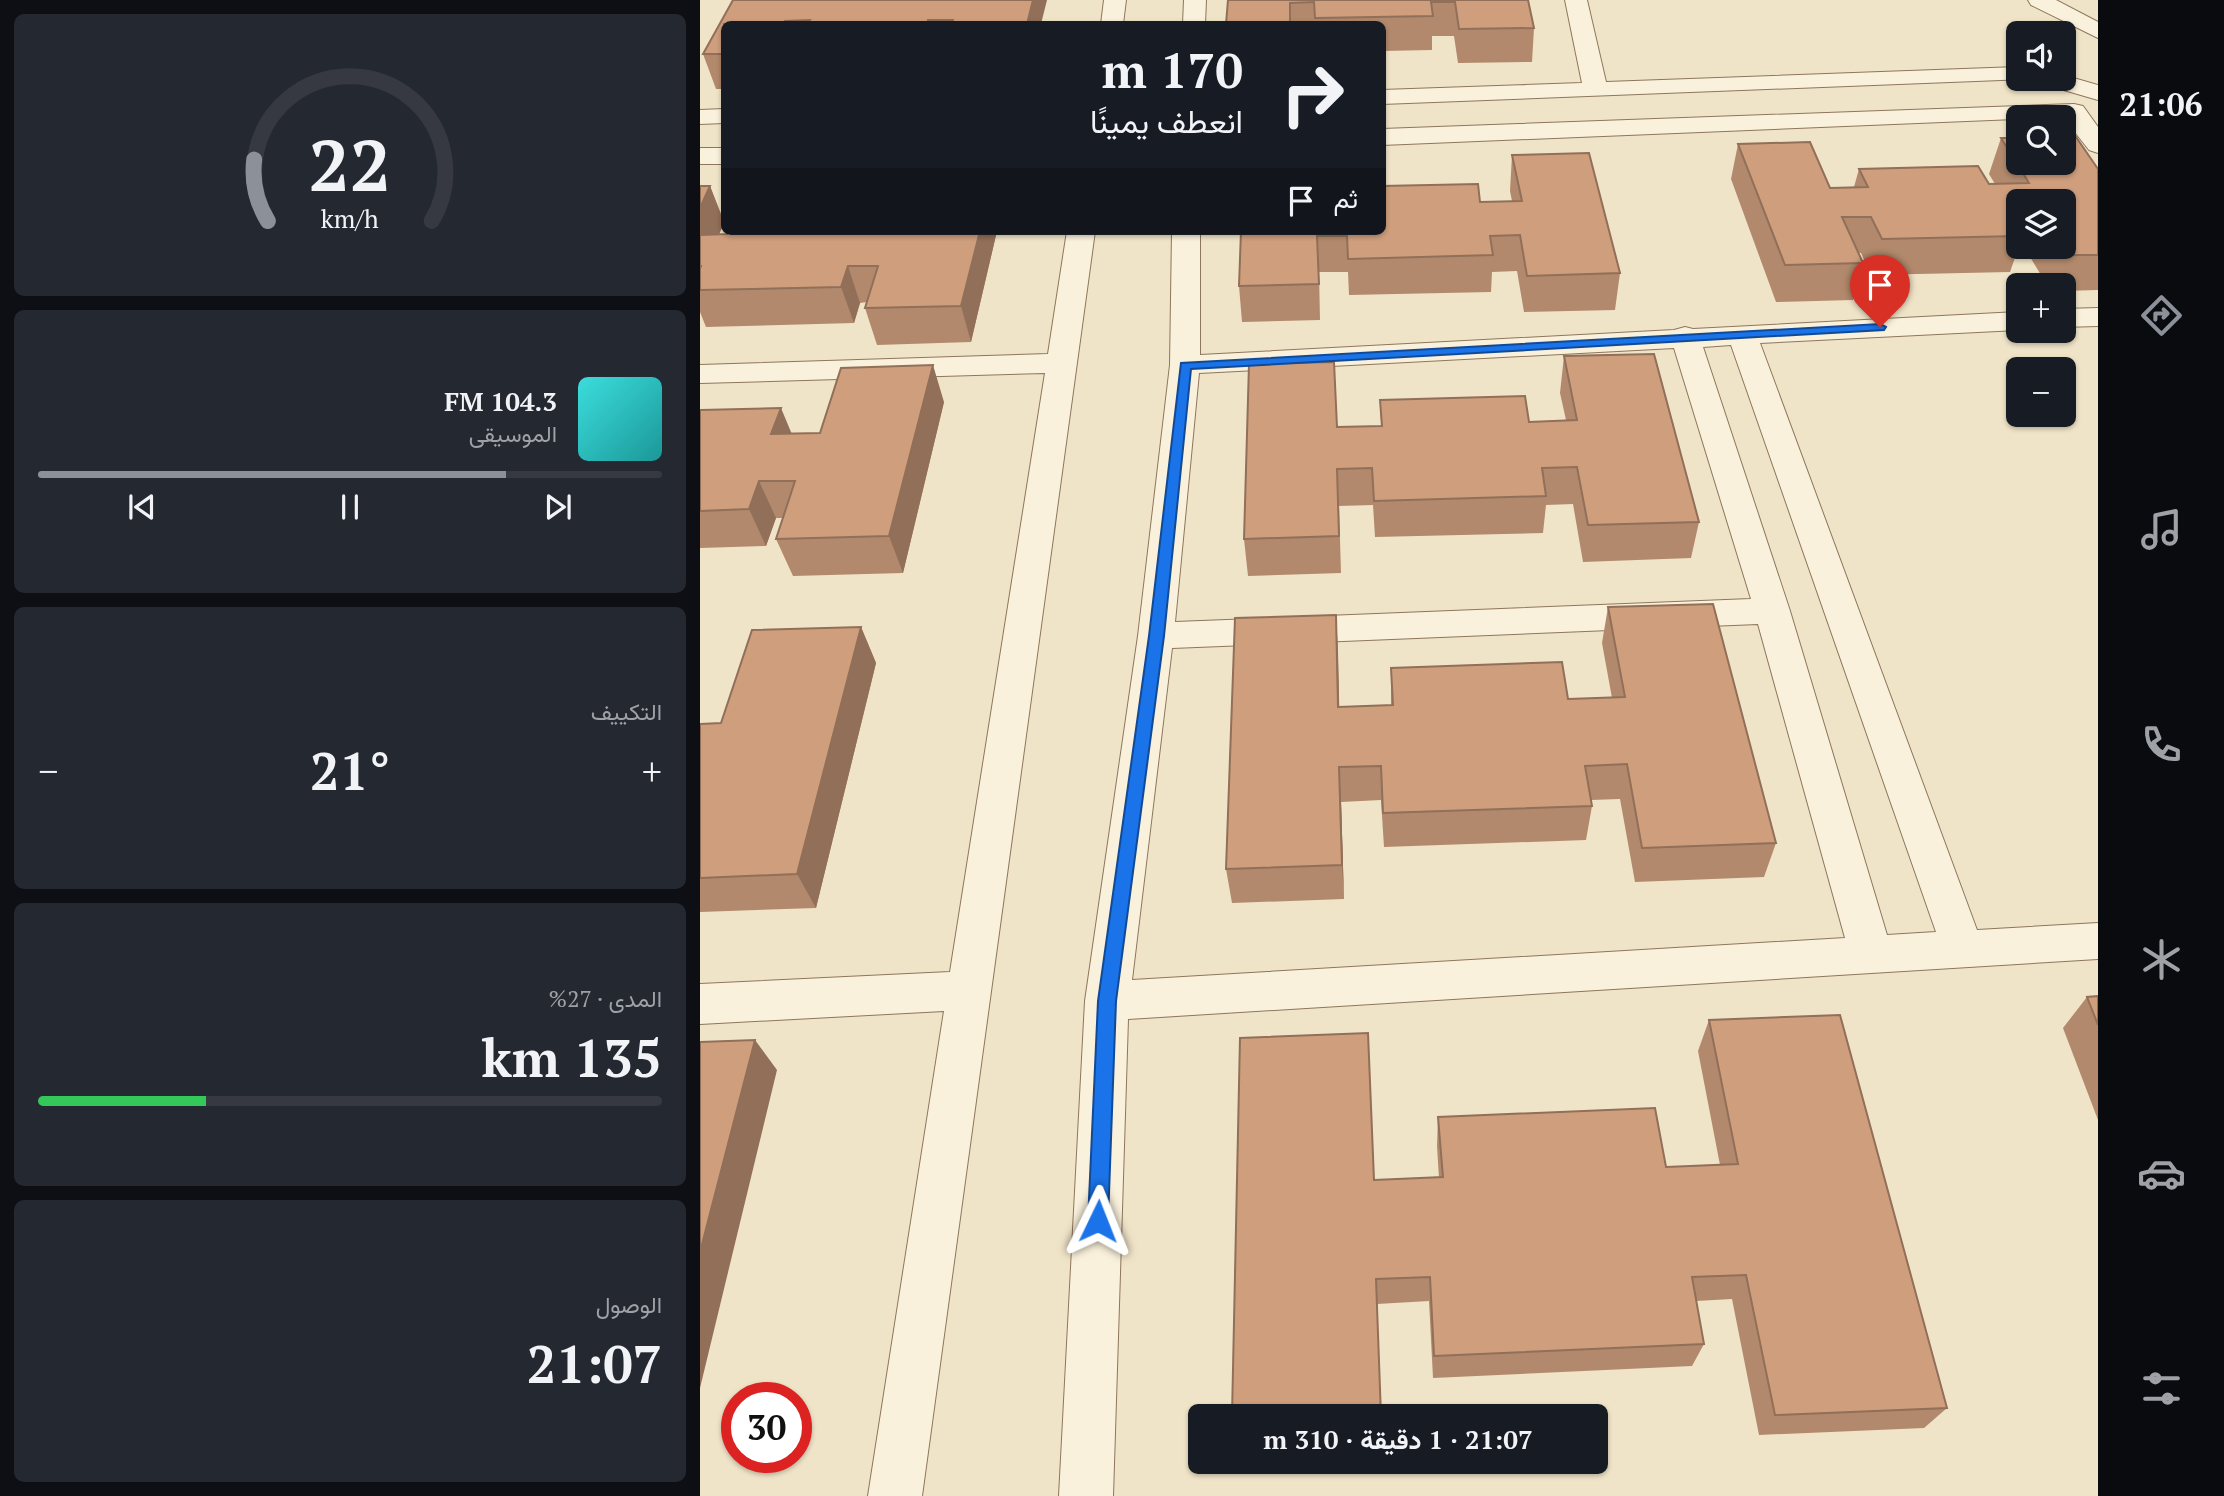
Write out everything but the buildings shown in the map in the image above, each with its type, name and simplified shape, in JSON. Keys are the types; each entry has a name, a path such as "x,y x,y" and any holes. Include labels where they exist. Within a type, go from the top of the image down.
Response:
{"street":[{"path":"1112,21 1115,0"},
{"path":"1194,21 1195,0"},
{"path":"1576,0 1596,90"},
{"path":"2039,0 2098,31"},
{"path":"2082,0 2098,8"},
{"path":"1386,97 2006,74"},
{"path":"2076,86 2098,93"},
{"path":"1386,137 2074,111 2098,145"},
{"path":"700,117 721,116"},
{"path":"700,156 721,156"},
{"path":"895,1496 1081,235"},
{"path":"1086,1496 1107,1001 1156,636 1185,365 1186,235"},
{"path":"2076,318 2098,317"},
{"path":"1185,365 2006,322"},
{"path":"1742,334 1963,949"},
{"path":"1685,337 1772,611 1871,954"},
{"path":"700,374 1062,363"},
{"path":"1156,636 1772,611"},
{"path":"1107,1001 2098,941"},
{"path":"700,1004 970,990"}],"route":[{"path":"1098,1221 1107,1001 1156,636 1185,365 1880,327"}]}
